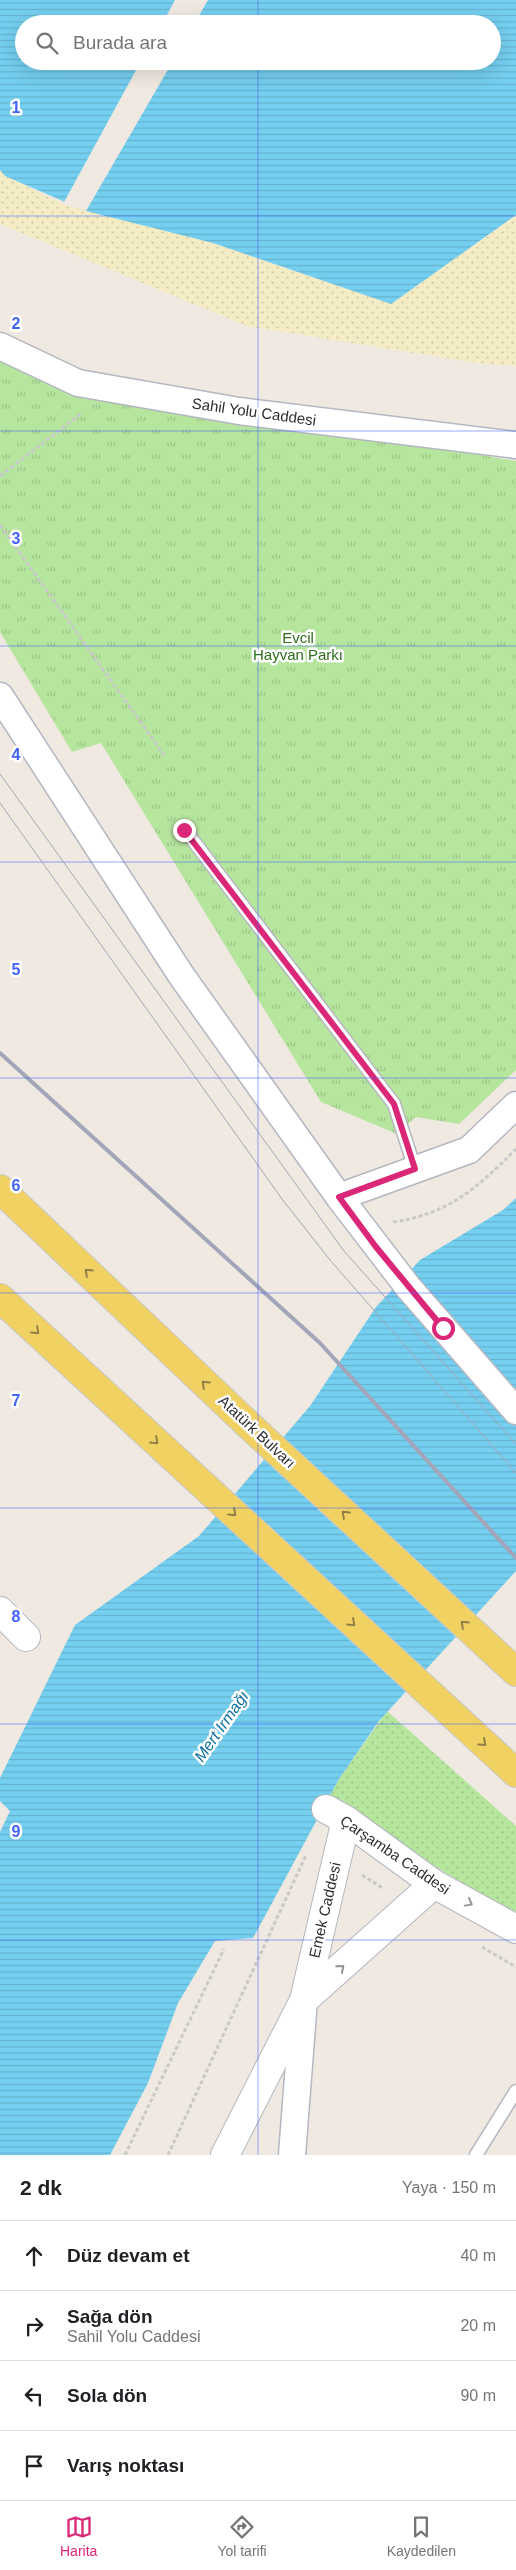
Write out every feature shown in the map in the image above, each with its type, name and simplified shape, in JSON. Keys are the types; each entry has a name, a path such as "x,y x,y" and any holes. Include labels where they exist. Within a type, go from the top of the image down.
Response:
{"main road":[{"name":"Atatürk Bulvarı","path":"0,1189 254,1430 508,1665"},
{"path":"0,1298 516,1773"},
{"path":"0,1611 26,1637"},
{"name":"Çarşamba Caddesi","path":"336,1814 434,1884 516,1929"},
{"name":"Emek Caddesi","path":"225,2155 304,2000 336,1814"},
{"name":"Emek Caddesi","path":"304,2000 434,1884"}],"street":[{"name":"Sahil Yolu Caddesi","path":"0,346 78,382 239,411 516,445"},
{"path":"0,696 181,975 339,1197 414,1294 516,1411"},
{"path":"339,1197 469,1150 516,1105"},
{"path":"292,2155 304,2000"}],"lane":[{"path":"184,830 394,1104 415,1169"},
{"path":"476,2155 516,2091"}],"path":[{"path":"0,476 90,407"},
{"path":"0,525 164,755"},
{"path":"388,1223 418,1218 449,1206 493,1172 516,1149"},
{"path":"168,2155 306,1853"},
{"path":"125,2155 224,1949"}],"green space":[{"name":"Evcil Hayvan Parkı","path":"0,349 74,386 516,461 516,1070 459,1124 416,1117 397,1134 321,1102 101,743 72,752 0,632"},
{"path":"387,1711 516,1826 516,1915 327,1801 339,1779"}],"sand":[{"path":"0,170 5,176 63,204 213,243 391,304 516,215 516,366 477,363 247,326 0,224"}],"water":[{"path":"0,0 516,0 516,215 391,304 213,243 86,211 5,176 0,170"},
{"name":"Mert Irmağı","path":"516,1198 516,1571 379,1721 339,1779 253,1938 215,1941 178,2003 148,2083 110,2155 0,2155 0,1832 10,1811 0,1801 0,1778 75,1625 199,1536 310,1406 376,1307 420,1260 503,1210"}],"pier":[{"path":"175,0 208,0 199,15 167,15"},
{"path":"136,70 168,70 86,211 63,204"}],"tram line":[{"path":"0,774 344,1251 516,1444"},
{"path":"0,803 282,1199 330,1260 516,1473"}],"railway":[{"path":"0,1053 320,1343 516,1558"}],"route":[{"path":"184,830 394,1104 415,1169 339,1197 376,1247 443,1328"}]}
